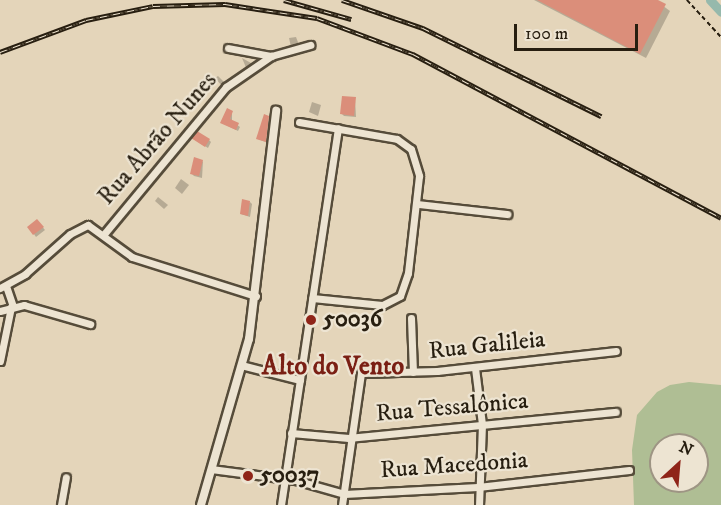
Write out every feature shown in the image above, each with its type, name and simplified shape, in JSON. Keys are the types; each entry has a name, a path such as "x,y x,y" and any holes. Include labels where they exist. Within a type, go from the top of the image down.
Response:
{"street":[{"name":"Rua Abrão Nunes","path":"104,234 215,97 271,56 310,45"},
{"path":"228,48 271,56"},
{"path":"201,505 241,365 256,296 276,111"},
{"path":"299,122 397,139 414,155 419,176 418,204 408,273 400,296 382,305 312,298"},
{"path":"280,505 338,128"},
{"path":"418,204 507,214"},
{"path":"0,361 12,307 3,287 81,227 88,225 104,234 132,257 256,296"},
{"path":"0,311 24,305 90,324"},
{"path":"411,318 413,372"},
{"name":"Rua Galileia","path":"349,438 361,373 475,368 616,351"},
{"path":"241,365 300,380"},
{"path":"475,368 482,424 477,487 479,505"},
{"name":"Rua Tessalônica","path":"291,433 349,438 616,412"},
{"path":"342,505 349,438"},
{"name":"Rua Macedonia","path":"211,469 284,479 344,494 477,487 628,470"},
{"path":"61,505 66,477"}],"path":[{"path":"687,0 721,37"}],"green space":[{"path":"689,382 721,385 721,505 634,505 632,450 637,415 657,392 670,385"}],"building":[{"path":"537,0 658,0 666,4 640,54"},
{"path":"342,96 356,97 354,116 340,114"},
{"path":"227,108 233,111 230,119 239,123 236,130 220,123"},
{"path":"264,114 269,116 266,142 256,139"},
{"path":"197,131 210,139 205,147 191,138"},
{"path":"194,157 203,160 199,176 190,174"},
{"path":"242,199 250,201 248,216 240,214"},
{"path":"37,219 44,227 33,235 27,227"}],"waterway":[{"path":"710,0 721,12"}],"railway":[{"path":"284,0 351,19"},
{"path":"342,0 423,28 601,116"},
{"path":"0,52 86,20 153,6 225,4 317,18 413,54 721,218"}],"place":[{"name":"50036","path":"311,320"},
{"name":"50037","path":"248,476"}],"district":[{"name":"Alto do Vento","path":"333,367"}]}
